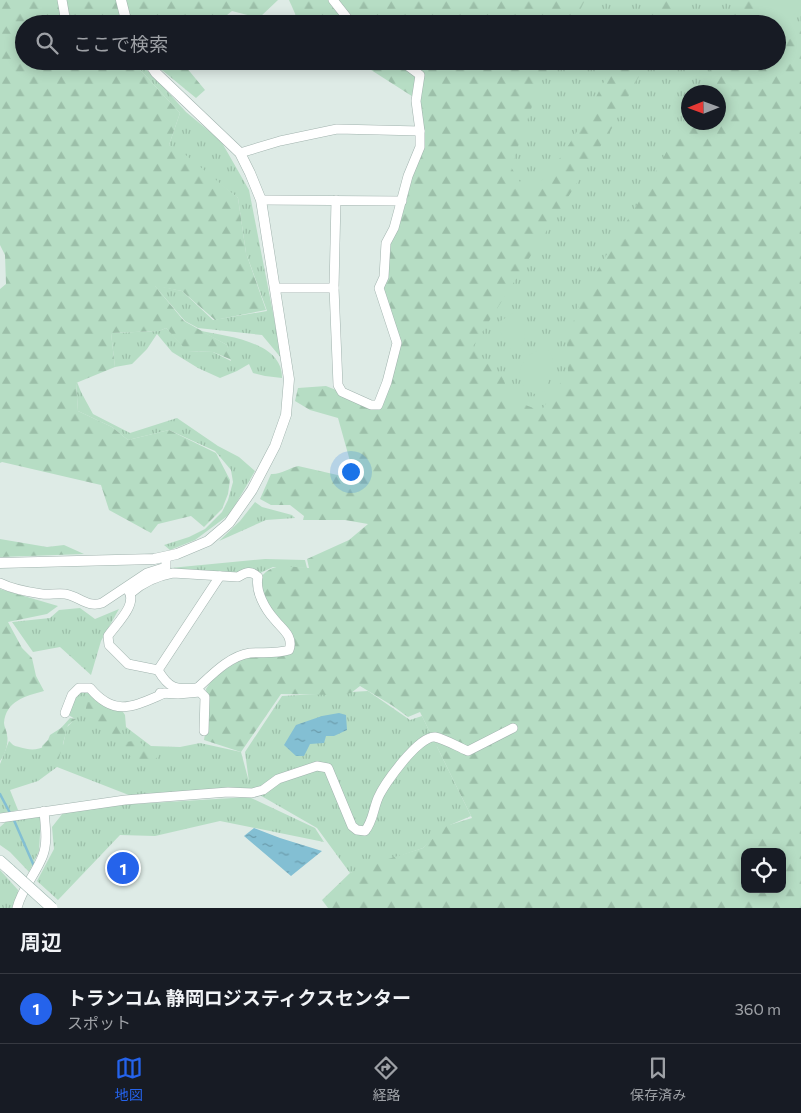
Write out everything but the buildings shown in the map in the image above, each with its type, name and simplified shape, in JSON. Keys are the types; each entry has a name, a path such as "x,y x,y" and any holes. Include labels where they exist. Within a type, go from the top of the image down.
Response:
{"main road":[{"path":"0,861 52,908"}],"street":[{"path":"62,0 65,15"},
{"path":"121,0 125,15"},
{"path":"333,0 345,15"},
{"path":"0,563 141,560 166,557 208,541 229,523 252,490 275,446 286,415 289,379 261,200 240,153 154,70"},
{"path":"336,200 334,288 338,385 342,392 371,405 378,405 387,382 397,343 379,288 384,276 386,243 394,228 408,176 420,147 416,101 420,75 413,70"},
{"path":"240,153 280,141 337,129 420,131"},
{"path":"261,200 402,201"},
{"path":"275,288 334,288"},
{"path":"128,590 147,573 166,567 166,557"},
{"path":"0,583 9,587 42,594 66,594 96,605 162,575 173,573 238,577 247,572 253,573 258,577 258,592 274,619 286,632 290,646 289,650 280,653 248,654 233,659 195,690 184,694 156,692 143,696"},
{"path":"158,670 220,576"},
{"path":"128,590 132,600 130,607 108,636 107,641 109,645 128,664 158,670 168,685 174,688 200,692 205,697 204,731"},
{"path":"65,713 72,696 79,688 90,688 101,700 116,706 126,707 133,707 164,693"},
{"path":"0,818 132,800 228,792 252,794 263,790 278,779 316,766 328,768 352,826 357,830 365,831 372,822 378,798 386,784 408,755 424,739 434,737 468,751 513,728"},
{"path":"17,908 20,897 44,853 46,837 44,811"}],"green space":[{"path":"0,0 278,0 262,15 247,15 232,11 227,15 15,15 15,70 140,70 180,113 169,145 182,152 238,198 246,253 266,310 215,320 182,291 155,286 184,321 227,345 232,360 213,352 187,351 166,328 159,331 111,333 115,367 76,383 78,411 112,427 128,440 169,430 216,453 230,480 228,494 222,509 204,527 191,516 158,524 151,533 109,510 101,485 0,463 0,289 6,284 5,255 0,245"},
{"path":"289,0 585,0 578,15 296,15"},
{"path":"445,0 801,0 801,88 546,461 452,342 464,70 786,70 786,15 449,15"},
{"path":"649,0 680,0 672,15 641,15"},
{"path":"736,0 756,0 765,15 730,15"},
{"path":"755,0 800,0 800,9 786,20 786,15 754,15"},
{"path":"786,23 794,24 801,31 801,908 328,908 322,900 350,873 423,848 446,826 472,818 420,712 408,717 360,686 351,693 341,695 281,694 241,752 204,740 209,707 206,689 214,677 245,657 274,656 290,641 257,584 262,576 273,568 286,566 309,568 307,559 349,540 368,524 345,520 303,520 304,516 290,505 271,505 260,499 271,474 298,466 355,479 338,418 310,410 295,401 298,388 326,386 378,407 397,343 382,289 388,244 422,145 418,100 371,70 548,70 539,86 511,167 526,192 538,184 551,171 576,134 610,70 642,70 612,128 472,348 503,377 510,399 541,411 568,372 567,340 583,294 647,188 681,125 681,130 726,130 726,85 702,85 710,70 786,70"},
{"path":"140,70 147,70 186,112 221,141 249,190 282,359 262,335 198,328 185,321 154,285 182,291 213,320 267,311 246,253 238,198 169,145 180,113"},
{"path":"162,70 188,70 205,90 196,98"},
{"path":"513,313 518,313 523,318 525,338 520,350 511,350 503,337 499,322"},
{"path":"166,328 188,351 213,352 231,361 227,345 201,331 225,335 252,343 273,356 280,366 282,378 253,373 249,364 220,378 198,368 172,352 157,334 147,349 132,364 115,367 111,333 159,331"},
{"path":"540,350 548,350 553,365 545,391 535,394 525,388 520,377 520,371 529,355"},
{"path":"77,382 93,414 130,433 177,418 218,446 239,457 255,471 230,514 195,540 170,550 164,545 189,537 205,529 222,512 228,500 233,482 231,470 215,451 169,430 128,440 112,427 78,411"},
{"path":"255,502 262,507 292,515 295,518 266,520 219,541 240,521"},
{"path":"0,539 47,547 64,545 84,554 0,557"},
{"path":"265,559 305,560 307,568 273,567 258,574 237,577 160,569"},
{"path":"0,589 58,606 47,614 8,622 22,648 32,658 36,676 44,691 18,701 8,709 4,723 7,732 7,745 0,761"},
{"path":"80,608 95,619 119,609 101,641 91,675 60,647 33,652 12,622 50,618 59,610"},
{"path":"88,688 119,706 125,715 126,727 151,746 180,747 200,743 241,752 249,782 245,752 282,696 368,691 410,720 422,716 471,816 450,825 423,848 350,873 317,828 251,790 139,799 57,767 38,781 10,790 18,810 0,814 0,764 9,741 16,746 26,749 36,749 60,737 63,745 67,727 75,719 67,714 72,695"},
{"path":"87,702 97,702 108,707 112,704 123,715 123,728 120,737 115,737 88,718 85,714"},
{"path":"70,718 76,719 68,725 58,762 50,763 43,755 42,746 50,735 61,728"},
{"path":"135,739 142,744 145,751 158,749 159,756 155,759 154,763 140,764 127,753 124,746 126,742"},
{"path":"249,797 315,828 324,842 220,821 155,836 120,835 58,900 37,881 54,849 52,827 63,813 118,805"},
{"path":"41,817 39,851 29,872 10,852 0,845 0,827 9,819"},
{"path":"0,870 18,890 16,908 0,908"}],"water":[{"path":"339,713 346,715 347,730 334,736 326,736 324,743 310,744 304,756 296,756 284,745 296,725 322,716"},
{"path":"254,828 322,851 291,876 244,836"}],"waterway":[{"path":"0,794 10,813"},
{"path":"13,818 34,866"}],"place":[{"name":"トランコム 静岡ロジスティクスセンター","path":"123,868"}]}
